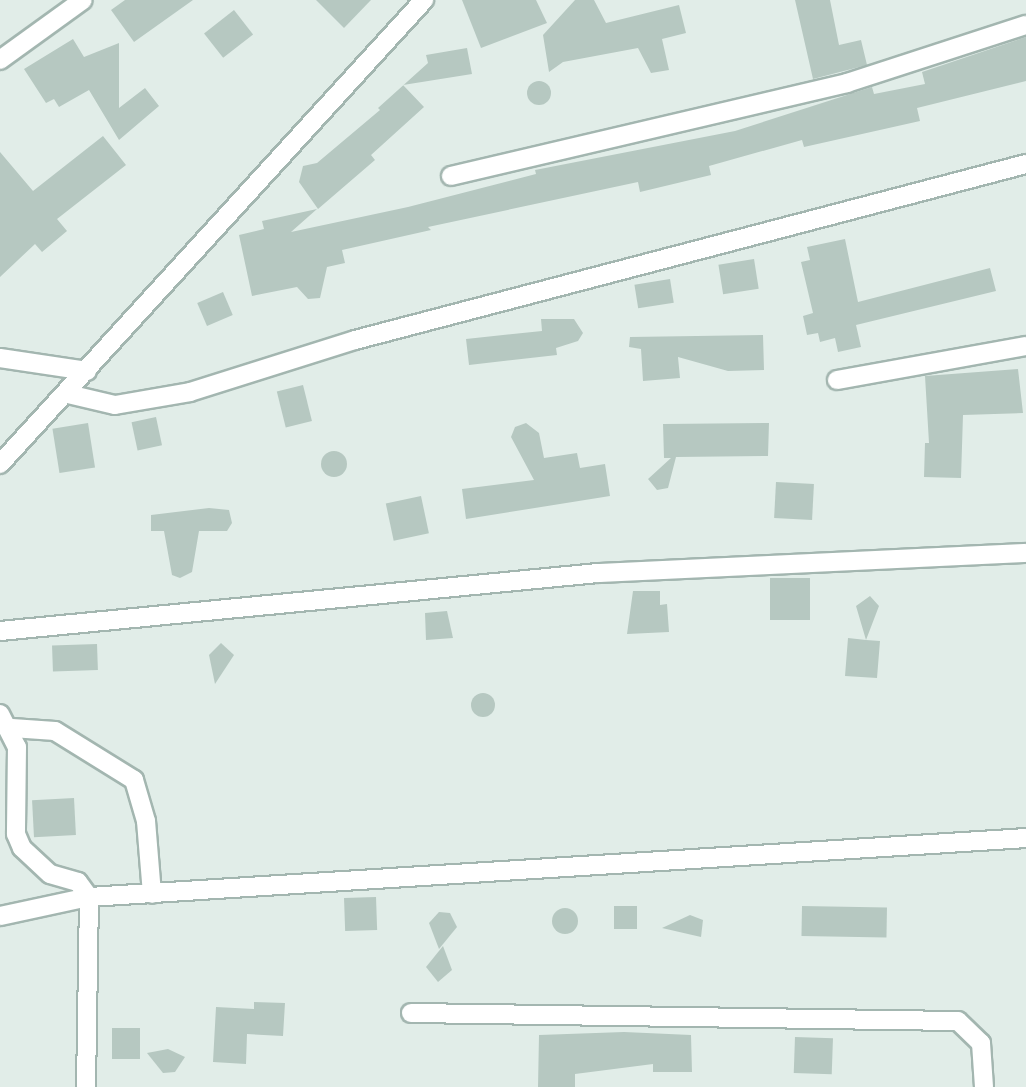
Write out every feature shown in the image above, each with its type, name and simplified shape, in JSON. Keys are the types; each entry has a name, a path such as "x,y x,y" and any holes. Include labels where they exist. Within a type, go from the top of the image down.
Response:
{"street":[{"path":"0,60 83,0"},
{"path":"0,464 68,394 424,0"},
{"path":"451,176 847,83 1026,25"},
{"path":"68,394 116,405 190,392 355,340 1026,164"},
{"path":"837,380 1026,346"},
{"path":"0,358 87,371"},
{"path":"0,631 598,573 1026,553"},
{"path":"6,721 55,731 134,780 146,821 152,894"},
{"path":"6,721 17,747 16,834 22,848 50,874 78,882 89,897 86,1087"},
{"path":"0,916 89,897 1026,838"},
{"path":"411,1013 958,1022 981,1043 984,1087"}],"building":[{"path":"125,0 193,0 134,42 111,10"},
{"path":"316,0 371,0 344,28"},
{"path":"462,0 536,0 547,23 481,48"},
{"path":"575,0 594,0 606,23 679,5 686,33 662,39 669,70 651,73 638,48 563,62 549,72 543,35"},
{"path":"795,0 830,0 839,45 861,40 867,65 813,79"},
{"path":"234,10 253,34 223,58 204,33"},
{"path":"1026,37 1026,81 917,108 920,121 804,147 802,140 709,166 711,175 640,192 638,182 428,227 431,230 342,250 345,263 327,267 320,298 308,299 297,287 252,296 239,235 264,229 262,221 317,209 291,232 408,207 536,174 535,170 735,131 872,87 874,94 925,84 922,72"},
{"path":"73,39 84,57 119,43 119,108 145,88 159,106 119,140 89,90 59,107 54,99 46,103 24,69"},
{"path":"467,48 472,74 404,85 428,63 426,55"},
{"path":"539,81 548,84 551,93 548,102 539,105 530,102 527,93 530,84"},
{"path":"403,85 424,107 371,155 375,160 318,209 299,182 303,166 317,163 380,110 378,108"},
{"path":"103,136 126,165 57,219 67,231 42,252 35,244 0,277 0,152 33,191"},
{"path":"845,239 858,302 990,268 996,291 856,325 861,347 838,352 835,338 820,342 818,333 807,335 803,316 813,313 801,262 810,260 807,247"},
{"path":"754,259 759,289 723,294 718,265"},
{"path":"670,279 674,303 638,308 634,285"},
{"path":"223,292 233,315 207,326 197,303"},
{"path":"541,319 574,319 583,333 578,341 556,348 557,355 469,365 466,339 542,331"},
{"path":"763,335 764,370 728,371 678,357 680,378 643,381 641,349 629,347 630,337"},
{"path":"1018,369 1023,413 963,415 961,478 924,477 925,443 929,443 925,376"},
{"path":"303,385 312,421 286,427 277,392"},
{"path":"156,417 162,445 138,451 132,422"},
{"path":"88,423 95,467 59,473 52,429"},
{"path":"526,423 539,433 544,458 577,453 580,468 605,464 610,496 466,519 462,489 534,480 511,437 515,427"},
{"path":"769,423 768,456 676,457 668,488 657,490 648,479 671,458 664,458 663,424"},
{"path":"334,451 343,455 347,464 343,473 334,477 325,473 321,464 325,455"},
{"path":"776,482 814,484 812,520 774,518"},
{"path":"421,496 429,533 394,541 386,503"},
{"path":"209,508 229,510 232,523 227,531 199,531 192,572 180,578 172,575 164,531 151,531 151,515"},
{"path":"770,578 810,578 810,620 770,620"},
{"path":"633,591 660,591 660,605 667,604 669,632 627,634"},
{"path":"870,596 879,606 866,640 856,606"},
{"path":"447,611 453,638 426,640 425,613"},
{"path":"848,638 880,641 877,678 845,676"},
{"path":"221,643 234,655 215,684 209,655"},
{"path":"97,644 98,670 53,672 52,646"},
{"path":"483,693 492,696 495,705 492,714 483,717 474,714 471,705 474,696"},
{"path":"74,798 76,835 34,837 32,800"},
{"path":"376,897 377,930 345,931 344,898"},
{"path":"614,906 637,906 637,929 614,929"},
{"path":"802,906 887,907 886,937 801,936"},
{"path":"565,908 574,912 578,921 574,930 565,934 556,930 552,921 556,912"},
{"path":"439,912 450,913 457,927 439,949 429,923"},
{"path":"690,915 703,920 701,937 662,928"},
{"path":"443,946 452,970 438,982 426,967"},
{"path":"254,1002 285,1003 283,1036 247,1034 246,1064 213,1062 216,1007 254,1009"},
{"path":"112,1028 140,1028 140,1059 112,1059"},
{"path":"624,1032 691,1035 692,1072 653,1072 653,1064 575,1074 575,1087 538,1087 539,1035"},
{"path":"795,1037 833,1038 832,1074 794,1073"},
{"path":"168,1049 185,1057 175,1072 163,1073 147,1053"}]}
